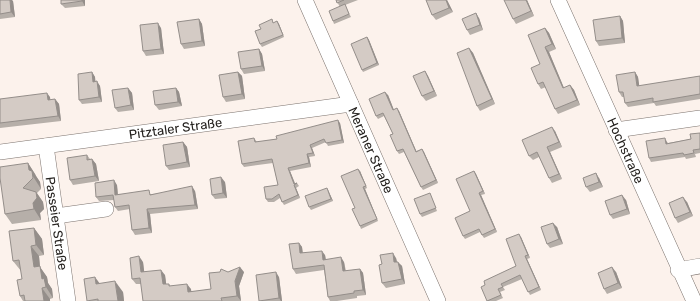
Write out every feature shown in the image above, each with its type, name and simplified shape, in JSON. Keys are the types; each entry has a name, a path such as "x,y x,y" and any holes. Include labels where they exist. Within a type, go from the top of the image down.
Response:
{"street":[{"name":"Meraner Straße","path":"305,0 438,301"},
{"name":"Hochstraße","path":"558,0 678,270 694,301"},
{"name":"Pitztaler Straße","path":"0,152 351,104"},
{"path":"616,130 700,118"},
{"name":"Passeier Straße","path":"46,146 68,301"},
{"path":"56,216 106,209"},
{"path":"678,270 700,266"}],"building":[{"path":"0,0 10,0 11,12 0,14"},
{"path":"61,0 82,0 82,1 61,4"},
{"path":"336,0 344,0 337,3"},
{"path":"426,0 446,0 449,8 432,15"},
{"path":"504,0 526,0 531,11 513,19"},
{"path":"345,4 349,14 333,21 329,11"},
{"path":"476,13 480,25 467,30 462,19"},
{"path":"620,16 622,38 596,41 593,20"},
{"path":"199,19 202,41 181,44 177,22"},
{"path":"272,19 273,23 277,21 283,35 260,44 255,31 261,29 259,25"},
{"path":"158,23 161,49 143,51 140,25"},
{"path":"545,28 552,44 545,47 563,88 570,85 577,100 555,109 543,82 538,84 531,68 540,64 528,35"},
{"path":"367,37 377,63 362,70 351,44"},
{"path":"469,48 492,99 477,106 457,53"},
{"path":"259,49 262,66 241,69 238,52"},
{"path":"425,71 434,91 422,96 413,76"},
{"path":"92,72 93,82 97,81 99,97 79,100 78,74"},
{"path":"238,72 242,94 223,97 219,75"},
{"path":"635,72 637,86 700,76 700,94 653,102 653,98 625,103 623,92 619,92 616,75"},
{"path":"128,88 131,105 115,108 112,90"},
{"path":"176,88 178,102 155,105 153,91"},
{"path":"385,92 393,110 397,108 416,152 422,149 436,180 421,187 403,149 397,151 390,135 393,134 383,113 376,116 369,99"},
{"path":"47,93 48,100 55,99 58,116 0,123 0,99"},
{"path":"338,120 342,140 326,143 324,139 310,145 313,153 307,154 309,163 288,168 294,184 297,183 294,185 298,195 282,202 279,194 272,199 266,199 264,187 278,185 272,159 242,164 238,141 254,138 255,142 277,139 276,136"},
{"path":"552,127 559,142 547,147 559,174 549,178 537,152 529,156 522,140"},
{"path":"700,133 700,149 693,150 694,153 684,155 683,153 649,158 646,141 665,138 666,144 691,139 690,134"},
{"path":"183,142 187,162 166,166 163,145"},
{"path":"87,155 87,160 92,159 95,176 70,180 67,158"},
{"path":"28,163 29,170 32,171 33,178 23,188 36,192 37,198 33,203 34,209 5,214 0,167"},
{"path":"358,169 366,186 363,187 377,219 360,226 352,209 355,208 341,176"},
{"path":"474,171 483,191 479,193 495,229 482,235 479,229 463,236 455,218 470,211 456,179"},
{"path":"596,173 599,182 586,187 583,178"},
{"path":"221,177 223,193 212,195 210,179"},
{"path":"114,180 115,195 149,190 150,195 192,186 195,205 147,209 149,228 132,230 129,205 115,207 113,195 96,197 95,183"},
{"path":"327,188 331,199 309,207 305,196"},
{"path":"430,193 436,208 420,214 414,199"},
{"path":"622,195 627,209 610,215 605,201"},
{"path":"683,197 690,212 675,218 669,203"},
{"path":"553,223 559,239 547,244 541,227"},
{"path":"34,228 36,245 31,246 34,267 40,266 42,279 44,278 46,287 42,288 44,301 25,301 24,295 20,296 17,280 22,279 19,260 13,261 9,231"},
{"path":"519,234 528,255 525,256 539,287 528,292 520,275 501,284 503,287 498,289 501,295 487,301 481,287 485,285 484,281 516,266 506,239"},
{"path":"299,243 300,253 322,251 323,260 341,257 343,271 360,269 363,290 328,297 324,265 293,269 289,244"},
{"path":"393,253 394,262 398,262 402,279 382,283 379,265 382,264 380,255"},
{"path":"139,256 141,272 161,270 163,284 169,284 169,286 187,284 188,292 211,289 209,273 220,272 221,269 228,272 240,267 235,281 237,296 221,298 222,301 143,301 140,278 132,279 130,258"},
{"path":"612,267 618,283 604,289 598,273"},
{"path":"276,272 279,298 259,301 256,275"},
{"path":"95,277 96,284 115,281 118,301 98,301 98,299 87,301 84,279"}]}
